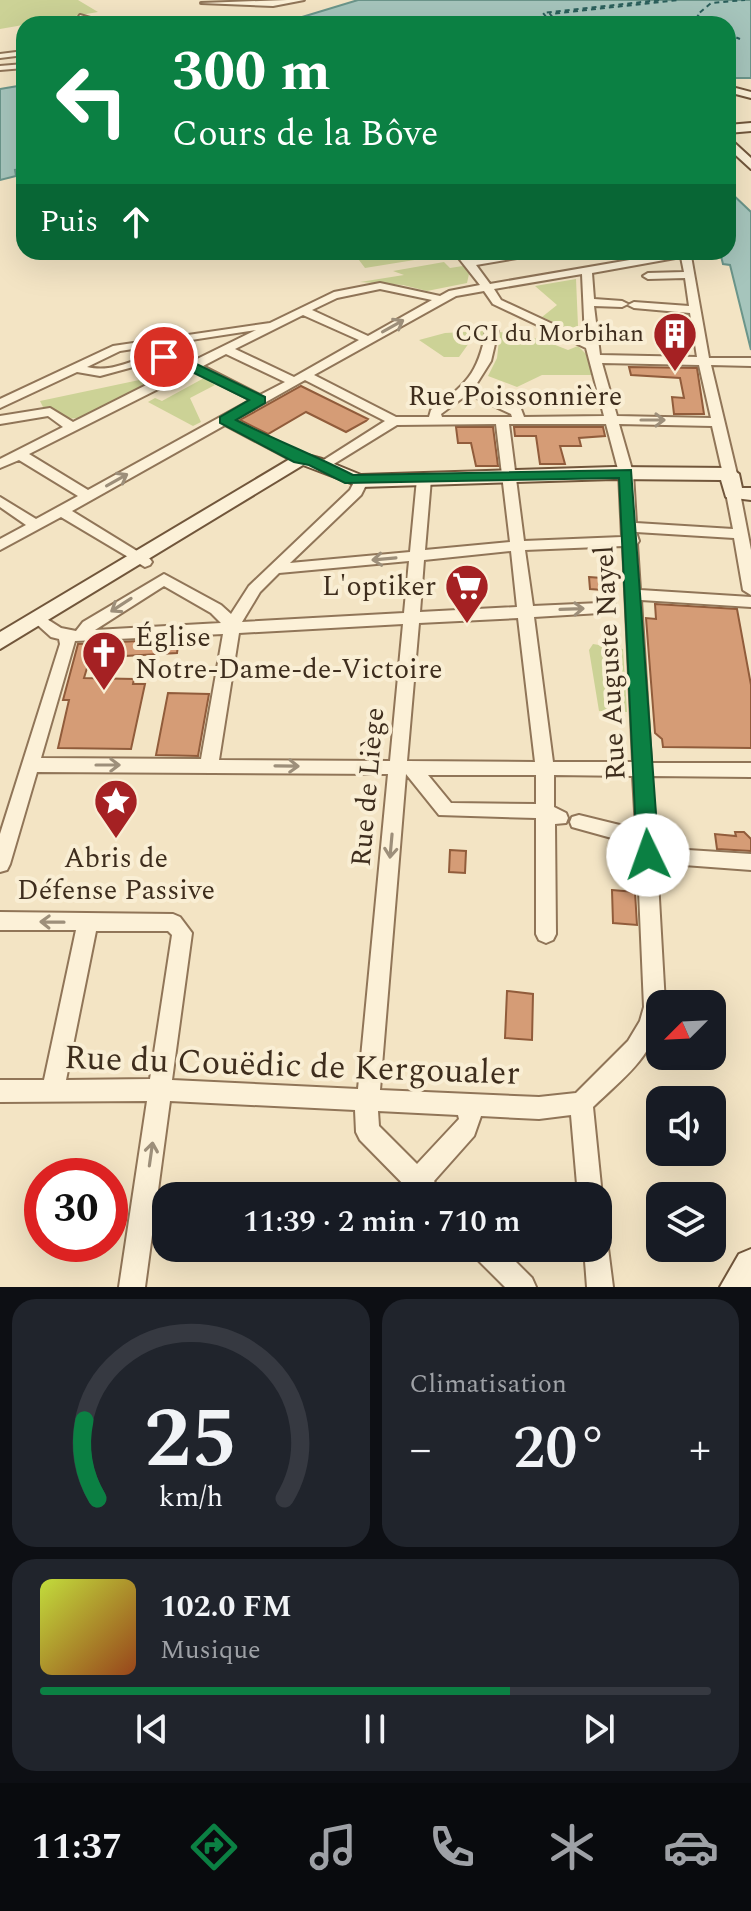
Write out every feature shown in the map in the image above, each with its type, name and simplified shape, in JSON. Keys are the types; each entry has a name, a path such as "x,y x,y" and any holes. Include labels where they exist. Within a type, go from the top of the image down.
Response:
{"street":[{"path":"204,3 273,4 301,0"},
{"path":"736,149 751,165"},
{"path":"466,260 500,304 591,346 587,270"},
{"path":"469,263 487,260"},
{"path":"0,545 453,293 650,260"},
{"path":"688,260 719,422 738,487 741,534 751,590"},
{"path":"648,276 689,275"},
{"path":"0,464 334,295 380,286 441,299"},
{"path":"589,302 695,310"},
{"path":"436,422 435,413 468,390 484,371 500,304"},
{"path":"302,310 368,340"},
{"path":"0,404 117,348 258,324 272,326"},
{"name":"Rue Auguste Nayel","path":"581,1103 627,1059 650,1031 655,1007 626,473 591,346"},
{"path":"225,349 394,421"},
{"path":"76,367 87,373 104,374 164,357 191,366 260,400"},
{"path":"597,359 751,362"},
{"path":"468,390 517,412 519,421"},
{"path":"0,420 50,412 72,427"},
{"path":"225,420 300,459 324,466 350,480 626,473 738,487"},
{"name":"Rue Poissonnière","path":"324,466 394,421 719,422"},
{"path":"502,422 552,814 546,934"},
{"path":"19,454 87,496"},
{"path":"0,864 68,644 74,635 89,626 151,567 300,459"},
{"name":"Rue de Liège","path":"418,1182 368,1132 368,1100 405,768 410,617 424,479"},
{"path":"209,765 232,625 254,589 356,492 361,481"},
{"path":"0,501 36,525"},
{"path":"62,511 216,609 232,625"},
{"path":"276,569 631,534 741,534"},
{"path":"0,642 39,619 151,567"},
{"path":"617,607 635,601 751,602"},
{"path":"39,619 57,633 74,635 600,608"},
{"path":"30,765 751,770"},
{"path":"405,768 446,810 552,814"},
{"path":"579,822 648,848 751,862"},
{"path":"0,921 173,923 182,933 132,1287"},
{"path":"53,1091 88,922"},
{"name":"Rue du Couëdic de Kergoualer","path":"0,1091 160,1090 539,1108 581,1103"},
{"path":"430,1182 466,1128 470,1119 469,1103"},
{"path":"581,1103 589,1182"},
{"path":"498,1262 523,1287"},
{"path":"597,1262 600,1287"},
{"path":"737,1287 751,1266"}],"green space":[{"path":"0,0 78,0 98,12 75,16 16,16 16,26 0,29"},
{"path":"359,260 414,260 365,268"},
{"path":"444,262 450,268 463,266 469,274 467,283 427,291 403,285 360,282 404,275 393,271"},
{"path":"576,279 578,326 569,329 542,317 557,305 535,286"},
{"path":"484,331 483,338 469,343 459,357 444,357 419,340 445,333"},
{"path":"500,332 540,339 568,350 578,346 586,354 592,375 542,375 517,387 488,376 497,358"},
{"path":"165,360 178,367 79,418 66,419 44,409 40,401 144,379 138,367"},
{"path":"204,378 215,385 190,398 201,422 193,426 148,402 155,398 162,401"},
{"path":"593,644 623,649 627,712 599,711 589,650"}],"water":[{"path":"358,0 751,0 751,78 736,78 736,16 305,16"},
{"path":"16,86 16,176 0,180 0,89"},
{"path":"736,198 751,212 751,350 730,265 723,264 722,260 736,260"}],"building":[{"path":"629,367 697,368 704,414 674,414 672,397 684,398 680,378 631,375"},
{"path":"301,386 368,419 346,432 306,412 268,434 240,420"},
{"path":"456,427 493,427 498,466 476,466 471,443 458,443"},
{"path":"514,427 603,427 605,436 579,438 581,446 560,446 565,464 540,464 536,436 515,436"},
{"path":"589,577 615,579 616,591 590,589"},
{"path":"655,604 737,609 751,685 751,748 663,747 662,739 655,733 646,618 656,619"},
{"name":"Église Notre-Dame-de-Victoire","path":"179,639 177,653 90,658 84,678 134,679 133,684 145,684 131,749 58,748 69,700 63,700 78,644"},
{"path":"168,693 209,694 198,756 156,755"},
{"path":"735,832 744,832 751,839 751,851 717,849 715,834 736,836"},
{"path":"450,850 466,851 465,873 449,872"},
{"path":"612,890 635,892 637,925 613,923"},
{"path":"507,991 533,994 532,1040 505,1038"}],"ferry route":[{"path":"545,16 543,13 660,0"},
{"path":"552,16 550,14 679,0"},
{"path":"698,16 711,3 745,0"},
{"path":"736,37 740,39"}],"tunnel":[{"path":"600,608 617,607"}],"place":[{"name":"CCI du Morbihan","path":"675,373"},
{"name":"L'optiker","path":"467,625"},
{"name":"Église Notre-Dame-de-Victoire","path":"104,692"},
{"name":"Abris de Défense Passive","path":"116,840"}],"route":[{"path":"164,357 177,359 260,400 225,420 300,459 313,461 350,480 626,473 648,855"}]}
